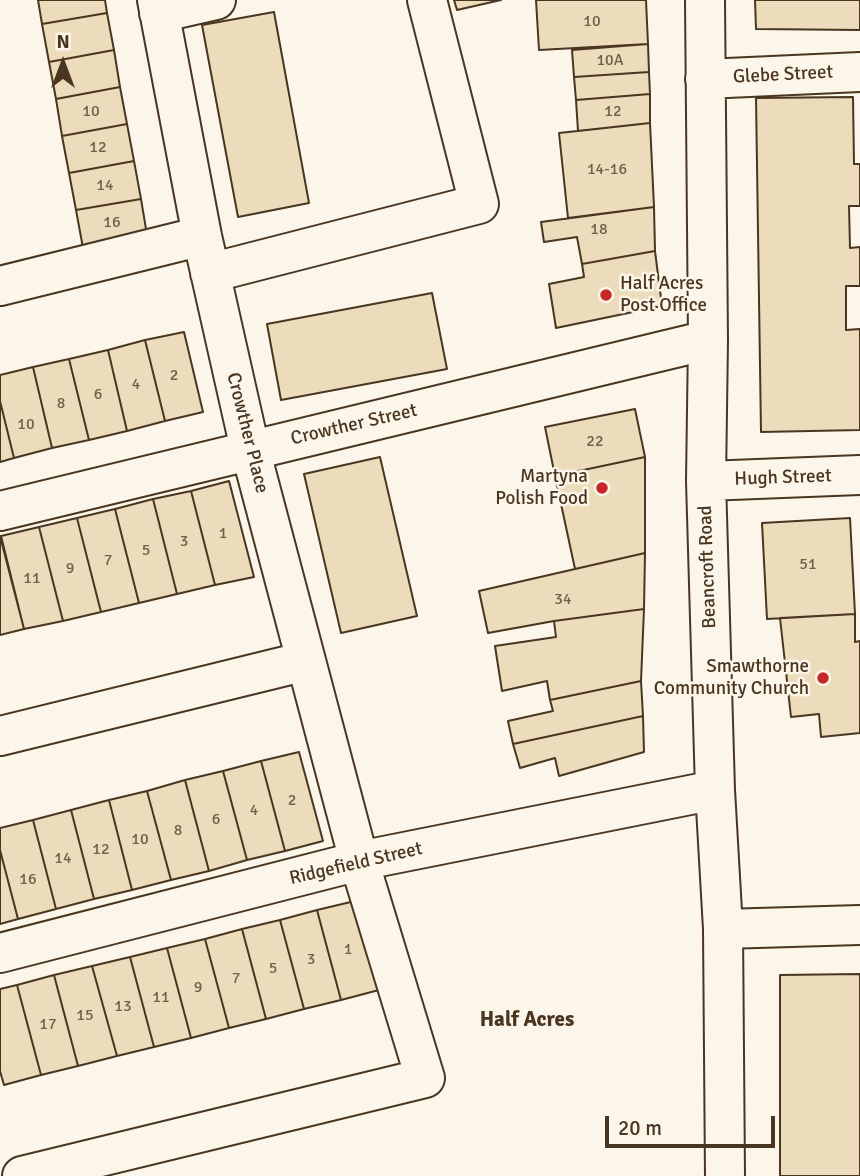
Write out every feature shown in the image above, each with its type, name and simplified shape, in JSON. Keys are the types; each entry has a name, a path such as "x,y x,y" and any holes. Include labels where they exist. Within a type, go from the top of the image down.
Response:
{"street":[{"path":"158,6 216,0"},
{"path":"211,273 479,204 427,0"},
{"name":"Beancroft Road","path":"705,0 708,340 706,481 715,790 723,929 725,1176"},
{"name":"Crowther Place","path":"22,1176 425,1078 359,861 250,449 202,236 158,6"},
{"name":"Glebe Street","path":"705,79 860,72"},
{"path":"0,286 202,236"},
{"name":"Crowther Street","path":"0,511 708,340"},
{"name":"Hugh Street","path":"706,481 860,475"},
{"path":"0,736 306,661"},
{"name":"Ridgefield Street","path":"0,953 359,861 715,790"},
{"path":"723,929 860,925"}],"building":[{"path":"38,0 105,0 107,13 42,24"},
{"path":"454,0 501,0 457,10"},
{"path":"536,0 646,0 648,44 539,50"},
{"path":"755,0 860,0 860,30 756,29"},
{"path":"274,12 309,203 238,217 202,25"},
{"path":"107,13 114,50 49,62 42,24"},
{"path":"648,44 649,72 574,77 572,50"},
{"path":"114,50 120,87 56,99 49,62"},
{"path":"649,72 650,94 576,100 574,77"},
{"path":"120,87 127,124 62,136 56,99"},
{"path":"650,94 650,123 578,131 576,100"},
{"path":"853,97 854,164 860,164 860,206 849,206 850,248 860,247 860,286 846,286 846,330 860,329 860,430 761,432 756,98"},
{"path":"650,123 654,207 568,218 559,133"},
{"path":"127,124 134,161 69,173 62,136"},
{"path":"134,161 141,199 76,210 69,173"},
{"path":"141,199 147,235 83,248 76,210"},
{"path":"654,207 655,251 582,264 577,237 544,242 541,222"},
{"name":"Half Acres Post Office","path":"655,251 662,306 556,328 549,284 584,277 582,264"},
{"path":"432,293 447,369 281,400 267,324"},
{"path":"184,332 203,412 165,421 145,340"},
{"path":"145,340 165,421 127,431 108,350"},
{"path":"108,350 127,431 89,440 69,359"},
{"path":"69,359 89,440 52,448 33,367"},
{"path":"33,367 52,448 14,458 0,401 0,375"},
{"path":"0,401 14,458 0,462"},
{"path":"635,409 645,457 555,476 545,427"},
{"path":"380,457 417,616 341,633 304,474"},
{"path":"645,457 645,553 575,569 555,476"},
{"path":"229,481 254,577 215,585 191,491"},
{"path":"191,491 215,585 177,594 153,499"},
{"path":"153,499 177,594 139,603 115,509"},
{"path":"115,509 139,603 101,612 77,518"},
{"path":"77,518 101,612 63,621 39,527"},
{"path":"850,518 855,614 767,619 762,523"},
{"path":"39,527 63,621 24,629 1,536"},
{"path":"0,536 24,629 0,635"},
{"path":"645,553 644,609 488,633 479,591"},
{"path":"644,609 641,681 550,700 547,681 502,691 495,646 556,637 554,621"},
{"name":"Smawthorne Community Church","path":"855,614 855,642 860,641 860,733 821,737 819,714 791,717 780,618"},
{"path":"641,681 643,716 513,744 508,721 553,711 550,700"},
{"path":"643,716 644,752 559,776 555,758 520,768 513,744"},
{"path":"299,752 323,841 285,851 261,761"},
{"path":"261,761 285,851 247,860 223,771"},
{"path":"223,771 247,860 209,871 185,780"},
{"path":"185,780 209,871 171,880 147,791"},
{"path":"147,791 171,880 132,890 109,800"},
{"path":"109,800 132,890 94,899 71,810"},
{"path":"71,810 94,899 56,909 33,820"},
{"path":"33,820 56,909 18,919 0,850 0,828"},
{"path":"0,850 18,919 0,924"},
{"path":"355,901 379,990 341,1000 317,910"},
{"path":"317,910 341,1000 304,1009 280,920"},
{"path":"280,920 304,1009 266,1019 242,929"},
{"path":"242,929 266,1019 229,1028 205,939"},
{"path":"205,939 229,1028 191,1038 167,948"},
{"path":"167,948 191,1038 154,1047 130,957"},
{"path":"130,957 154,1047 117,1056 92,966"},
{"path":"92,966 117,1056 78,1066 54,975"},
{"path":"860,974 860,1176 780,1176 780,975"},
{"path":"54,975 78,1066 41,1075 17,985"},
{"path":"17,985 41,1075 4,1085 0,1071 0,989"}],"place":[{"name":"Half Acres Post Office","path":"606,295"},
{"name":"Martyna Polish Food","path":"602,488"},
{"name":"Smawthorne Community Church","path":"823,678"}],"district":[{"name":"Half Acres","path":"527,1020"}]}
